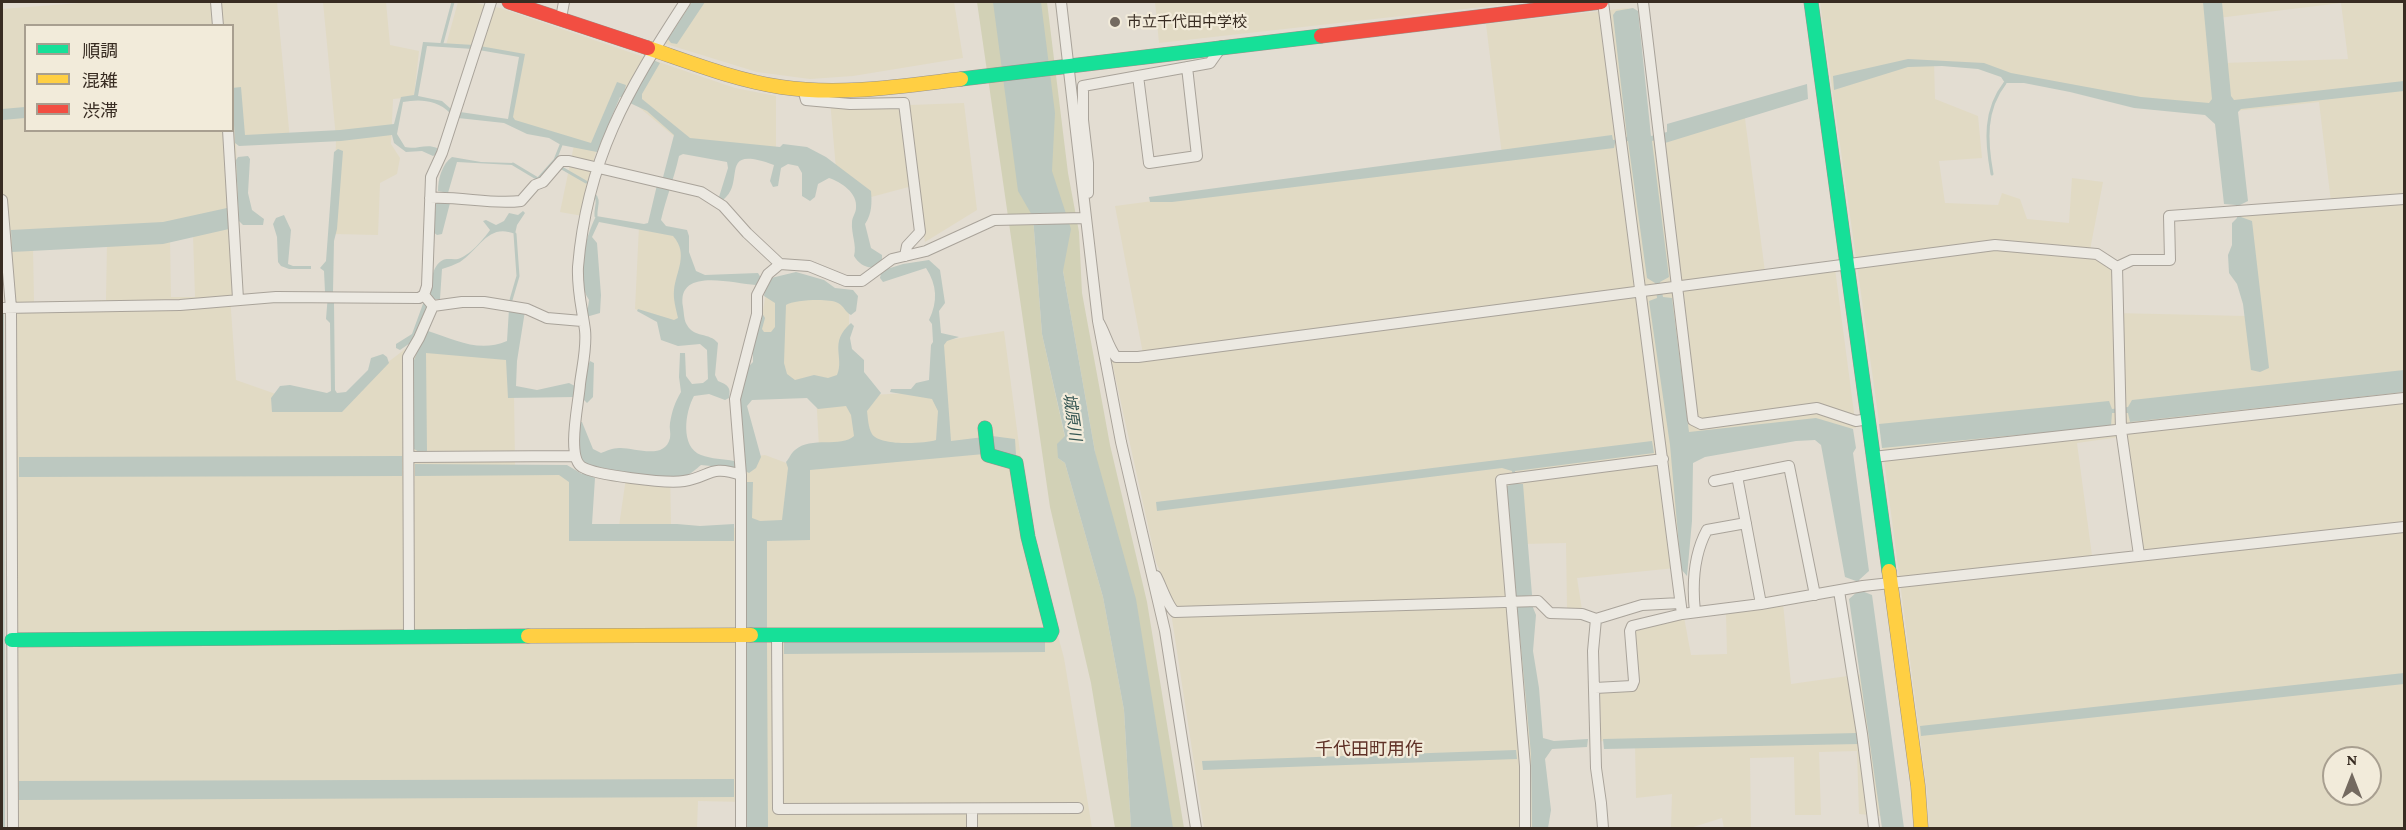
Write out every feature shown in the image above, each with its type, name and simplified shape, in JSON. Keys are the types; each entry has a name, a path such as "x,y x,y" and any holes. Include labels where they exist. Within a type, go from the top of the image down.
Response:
{"street":[{"path":"216,2 218,24"},
{"path":"409,636 408,357 417,341 428,300 431,177 442,153 491,2"},
{"path":"509,2 730,76 781,87 803,89 877,89 1069,64 1602,2 1642,292 1681,608"},
{"path":"561,18 564,2"},
{"path":"685,2 624,102 597,166 589,194 578,269 578,298 585,347 575,422 574,456 576,462 588,469 632,478 688,481 712,470 731,471 741,475"},
{"path":"1061,2 1098,321 1122,442 1167,642 1196,828"},
{"path":"1642,2 1694,420 1701,424 1817,408 1856,421 1868,419"},
{"path":"1811,2 1918,786 1921,828"},
{"path":"1085,202 1088,192 1088,163 1083,120 1083,86 1210,63 1221,46"},
{"path":"1138,76 1149,162 1197,156 1187,67"},
{"path":"803,89 806,100 850,104 904,103 920,232 907,246 905,256"},
{"path":"228,132 238,299"},
{"path":"430,198 452,197 504,203 521,201 535,185 543,182 561,161 597,166 701,192 723,206 747,233 780,264 809,266 846,280 862,281 892,259 926,251 994,220 1085,218"},
{"path":"2117,267 2132,260 2170,260 2169,216 2404,199"},
{"path":"2,200 12,640 13,828"},
{"path":"1098,321 1116,357 1138,357 1995,245 2097,254 2117,267"},
{"path":"741,828 741,475 736,392 757,314 757,295 768,274 780,264"},
{"path":"2117,267 2121,430 2139,555"},
{"path":"6,308 180,305 238,299 419,298 484,302 527,309 547,318 582,321"},
{"path":"1873,457 2404,399"},
{"path":"12,640 409,636 1050,635 1052,631 1028,537 1016,463 988,455 985,429"},
{"path":"410,465 574,456"},
{"path":"1525,828 1525,766 1501,480 1663,459"},
{"path":"1714,482 1789,466 1815,595"},
{"path":"1737,476 1761,604"},
{"path":"1695,612 1692,586 1701,540 1707,530 1746,523"},
{"path":"1151,567 1166,593 1171,610 1175,612 1538,601 1550,613 1582,614 1596,619 1642,605 1681,608 1695,612 1761,604 1890,582 2404,526"},
{"path":"1839,591 1862,734 1874,828"},
{"path":"1595,688 1632,686 1634,681 1630,631 1632,626 1681,608"},
{"path":"1596,619 1593,651 1596,768 1602,828"},
{"path":"777,636 778,809 1078,808"},
{"path":"972,809 972,828"}],"shaded area":[{"path":"93,2 277,2 290,140 236,144 242,294 230,296 236,380 290,399 336,402 413,343 511,354 515,465 567,466 589,526 619,526 628,464 670,468 671,526 744,528 746,458 765,455 789,464 819,447 816,393 750,391 766,292 849,298 849,365 872,395 942,391 942,341 1004,331 1031,536 1064,658 1092,828 746,828 746,802 698,801 697,828 9,828 9,303 2,221 2,9","holes":["193,235 195,297 171,297 170,239","107,243 106,300 34,302 33,247"]},
{"path":"323,2 386,2 390,45 419,51 414,97 393,99 391,144 400,158 397,174 380,183 378,235 334,234 336,138"},
{"path":"458,2 500,8 735,88 776,96 776,155 681,142 617,89 595,155 583,216 560,212 574,145 510,125 521,56 446,45"},
{"path":"689,2 954,2 963,58 853,76 810,79 757,72 663,43"},
{"path":"1155,2 1527,2 1159,43"},
{"path":"1820,2 2404,2 2404,828 1929,828 1927,790 1881,436","holes":["2341,3 2348,59 2223,63 2218,18","1934,61 1985,66 2016,79 2225,112 2319,102 2331,202 2239,206 2246,316 2114,313 2114,268 2089,255 2103,182 2072,178 2069,223 2027,219 2020,199 2002,193 1998,205 1945,203 1939,161 1982,158 1978,116 1935,99","2120,437 2136,551 2092,556 2077,443"]},
{"path":"1628,8 1643,141 1744,111 1765,272 1834,261 1856,428 1682,451 1685,567 1577,578 1582,610 1567,608 1566,543 1522,544 1541,828 1204,828 1172,619 1174,604 1156,562 1112,362 1144,359 1115,206 1502,155 1486,24"},
{"path":"830,100 906,100 910,105 964,103 977,210 925,242 916,185 860,200 836,169"},
{"path":"639,226 683,238 690,276 678,292 680,326 635,309"},
{"path":"1783,603 1791,684 1869,673 1890,817 1859,814 1857,751 1819,752 1821,815 1795,815 1794,757 1750,758 1751,828 1724,828 1722,818 1690,828 1671,828 1672,794 1636,798 1635,744 1601,741 1600,693 1636,687 1635,630 1684,617 1691,655 1727,654 1726,613"}],"green space":[{"path":"977,2 998,2 1033,217 1042,334 1065,437 1058,458 1065,463 1103,597 1124,710 1131,828 1115,828 1091,683 1050,507"},
{"path":"1022,2 1047,2 1068,173 1079,232 1082,293 1110,445 1147,602 1184,828 1165,828 1098,490 1095,452 1063,271"}],"water":[{"path":"692,2 705,2 677,44 671,43 668,39"},
{"name":"城原川","path":"993,2 1041,2 1055,113 1052,171 1071,229 1063,271 1095,452 1136,599 1173,828 1131,828 1124,710 1103,597 1065,463 1058,458 1057,444 1065,436 1042,334 1033,217 1018,191"},
{"path":"2203,2 2222,2 2231,96 2234,100 2404,81 2404,91 2241,109 2238,112 2248,201 2240,205 2241,217 2252,221 2269,368 2260,372 2251,370 2243,304 2237,284 2229,273 2228,255 2232,245 2232,223 2237,218 2236,205 2224,204 2215,124 2205,115 2134,108 2024,83 2005,83 2001,77 1978,69 1942,66 1908,67 1834,90 1833,76 1908,59 1984,63 2011,73 2141,97 2209,103 2212,99"},
{"path":"1633,8 1638,11 1651,136 1667,132 1667,124 1807,84 1808,99 1665,143 1664,137 1652,141 1669,277 1660,282 1663,297 1672,298 1689,432 1816,418 1853,429 1856,448 1853,453 1869,571 1859,580 1862,591 1872,595 1904,828 1882,828 1849,599 1857,592 1856,581 1845,577 1821,445 1815,440 1796,441 1705,457 1693,463 1692,521 1687,576 1681,569 1670,445 1649,301 1657,298 1655,283 1647,278 1628,141 1615,143 1614,148 1172,202 1150,202 1149,197 1612,135 1613,140 1627,137 1613,15 1616,11"},
{"path":"423,42 474,45 525,54 513,117 515,120 591,143 617,82 626,85 623,97 620,97 597,152 561,145 549,138 527,134 504,123 458,118 460,112 508,119 519,57 473,49 427,46 418,96 442,101 451,109 450,113 440,105 428,101 403,102 397,134 405,147 437,148 438,153 433,156 422,151 406,152 394,143 392,135 341,141 239,146 235,143 234,88 241,87 245,135 340,130 394,124 401,97 414,95"},
{"path":"653,60 660,63 642,94 642,99 690,138 780,147 783,144 807,147 826,157 871,191 871,208 865,224 871,248 882,255 882,263 887,269 929,260 940,270 945,303 939,311 941,333 959,337 947,341 944,345 951,441 992,436 1015,439 1016,455 1013,457 984,454 810,470 810,540 767,541 767,631 746,631 746,482 753,482 752,518 760,521 782,520 788,468 786,462 792,453 809,444 842,441 854,436 851,415 846,406 818,409 807,398 752,400 747,406 761,457 756,468 749,473 745,471 738,396 748,367 753,362 753,347 762,313 765,318 762,329 764,332 771,332 775,327 775,303 764,296 765,288 771,278 796,272 824,280 835,288 853,290 858,296 856,311 851,315 840,304 827,300 812,300 786,305 784,363 787,374 795,380 814,375 828,378 837,375 840,337 851,323 854,326 850,338 852,349 864,360 864,372 881,393 867,411 872,434 883,441 892,442 912,443 936,440 938,411 932,399 890,392 891,389 911,389 916,383 929,380 933,342 932,324 929,320 935,300 932,281 926,268 883,282 880,278 881,273 876,267 866,267 858,261 854,256 852,226 856,203 852,193 834,180 829,178 818,184 815,197 810,201 802,196 802,173 798,166 788,164 781,168 778,186 773,187 770,181 774,165 745,159 739,162 730,192 723,200 719,197 728,168 727,162 683,154 679,156 661,220 666,226 687,230 689,252 696,271 705,275 758,273 761,278 756,285 708,280 696,282 688,286 683,294 687,325 694,332 710,337 718,343 715,375 718,381 730,391 729,398 725,400 709,394 694,396 688,411 687,437 694,451 701,455 734,461 737,464 731,468 701,465 687,475 665,478 593,466 590,476 595,478 592,524 700,526 734,524 734,541 569,541 569,482 559,475 415,476 415,464 567,465 582,474 586,465 579,454 579,422 582,422 593,449 601,453 617,448 648,451 662,449 670,438 672,414 681,392 680,353 685,353 686,376 692,384 703,383 708,379 707,350 700,344 678,346 661,340 657,322 637,311 638,309 674,320 678,318 674,293 681,256 678,243 673,236 599,222 592,237 597,243 600,313 586,317 585,311 589,300 582,280 583,258 596,216 648,223 657,185 661,185 674,135 647,111 630,103"},
{"path":"24,107 24,118 2,120 2,109"},
{"path":"338,149 343,151 331,301 334,303 335,390 337,393 346,392 368,370 371,358 383,354 389,363 342,412 272,412 271,398 280,386 290,385 327,393 331,391 330,323 326,319 328,294 325,292 324,271 320,268 326,261 334,152"},
{"path":"248,156 250,159 248,193 252,210 264,219 263,225 243,225 239,221 236,160 238,157"},
{"path":"452,157 481,162 513,163 512,165 457,162 448,193 438,191 441,172"},
{"path":"442,201 450,203 442,234 437,235 433,232 436,203"},
{"path":"227,208 229,229 163,244 12,252 11,230 163,222"},
{"path":"523,211 525,213 517,225 515,234 498,232 491,235 460,262 442,269 440,299 432,299 427,305 415,337 422,341 428,331 467,344 487,346 497,344 507,341 509,309 525,311 517,361 516,386 537,390 569,383 577,387 575,397 508,398 506,360 426,353 427,451 421,453 414,449 414,360 420,345 413,341 400,350 396,348 396,344 412,334 424,301 431,295 432,276 436,266 445,259 456,259 467,255 490,230 483,221 486,220 496,225 504,221 509,213 518,215"},
{"path":"284,215 291,230 288,264 311,266 311,269 289,269 278,262 277,237 273,224 276,218"},
{"path":"2,313 4,313 5,828 2,828"},
{"path":"590,361 594,363 593,397 587,403 583,399 584,375"},
{"path":"2404,370 2404,392 2130,422 2128,413 2112,413 2111,426 1882,448 1879,424 2109,401 2112,409 2128,407 2132,400"},
{"path":"1652,441 1654,453 1515,471 1517,484 1523,484 1532,595 1526,596 1527,606 1532,605 1536,615 1533,651 1543,738 1554,741 1588,739 1587,747 1552,749 1545,759 1551,810 1548,828 1532,828 1531,754 1517,605 1523,604 1522,596 1516,596 1507,486 1513,484 1512,471 1502,468 1157,511 1156,502"},
{"path":"402,456 402,476 19,477 19,457"},
{"path":"1045,641 1045,652 784,654 784,642"},
{"path":"746,642 767,642 768,828 747,828"},
{"path":"2404,673 2404,684 1921,736 1920,726"},
{"path":"1857,733 1859,744 1604,749 1603,739"},
{"path":"1516,750 1517,759 1203,770 1202,761"},
{"path":"734,779 734,797 19,800 19,781"}],"waterway":[{"path":"442,43 453,2"},
{"path":"1992,174 1988,126 1993,104 2005,83"},
{"path":"513,164 538,179 555,160 561,145"},
{"path":"560,167 586,182"},
{"path":"593,193 597,201 596,216"},
{"path":"511,300 518,276 515,234"}],"traffic: fast":[{"path":"1811,2 1889,571"},
{"path":"961,79 1321,36"},
{"path":"751,635 1050,635 1052,631 1028,537 1016,463 988,455 985,428"},
{"path":"12,640 528,636"}],"traffic: slow":[{"path":"648,48 747,80 803,90 871,89 961,79"},
{"path":"1889,571 1918,786 1921,828"},
{"path":"528,636 751,635"}],"traffic: jam":[{"path":"509,2 648,48"},
{"path":"1321,36 1601,2"}],"place":[{"name":"市立千代田中学校","path":"1115,22"}],"district":[{"name":"千代田町用作","path":"1369,749"}]}
